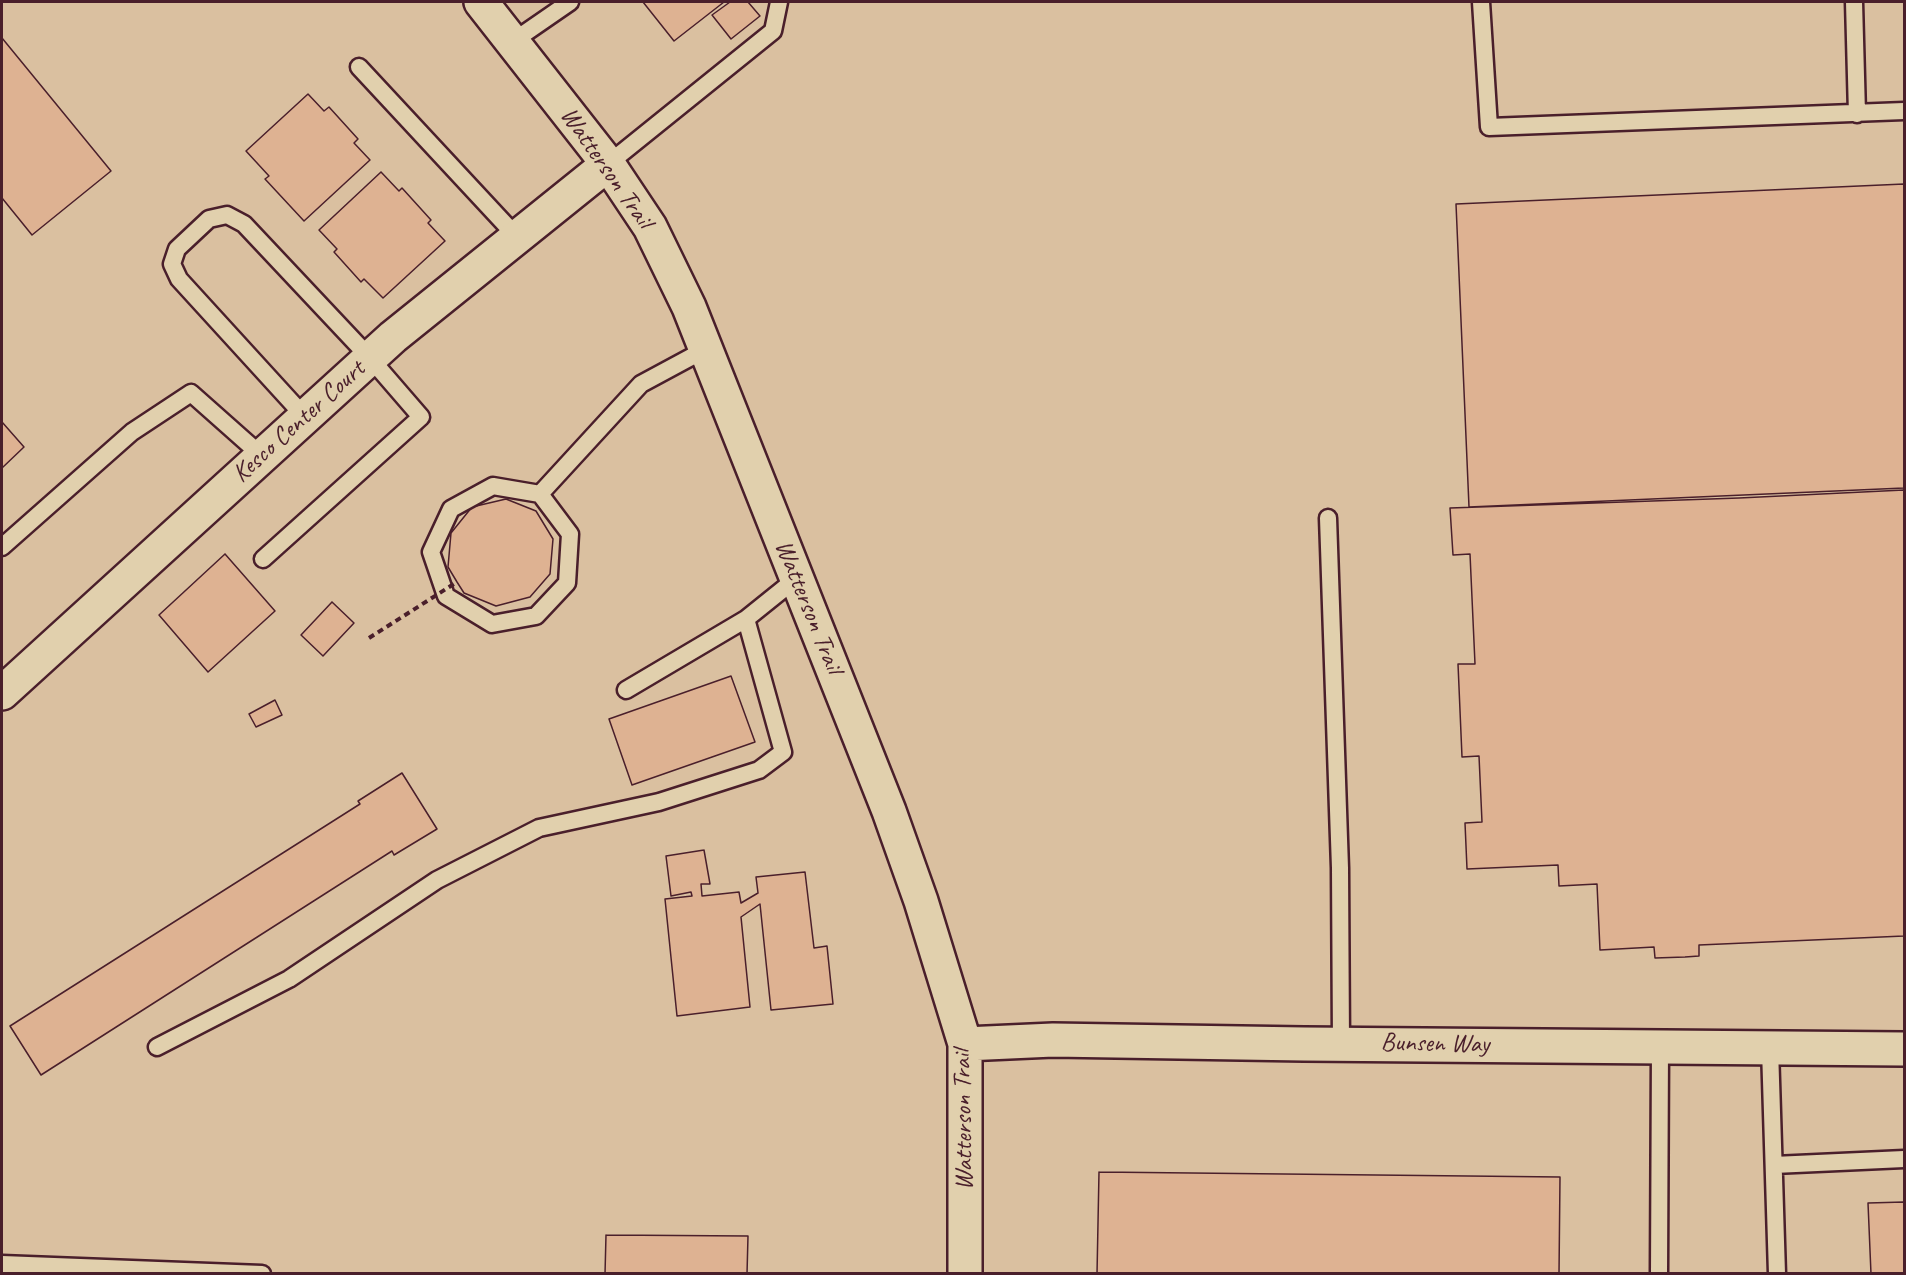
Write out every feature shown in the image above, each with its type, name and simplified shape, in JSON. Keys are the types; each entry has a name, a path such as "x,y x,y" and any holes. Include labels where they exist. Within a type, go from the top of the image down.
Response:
{"street":[{"name":"Watterson Trail","path":"481,2 608,164 650,227 689,307 889,811 921,901 965,1044 965,1274"},
{"name":"Kesco Center Court","path":"2,693 393,337 608,164"},
{"name":"Bunsen Way","path":"965,1044 1053,1040 1905,1049"}],"lane":[{"path":"512,42 570,2"},
{"path":"608,164 773,31 779,2"},
{"path":"1481,2 1489,127 1905,111"},
{"path":"1854,2 1857,114"},
{"path":"359,67 517,237"},
{"path":"263,559 421,417 370,358 244,224 227,215 209,219 177,249 172,264 179,279 305,417"},
{"path":"540,494 641,384 706,349"},
{"path":"2,547 132,432 190,393 262,456"},
{"path":"493,486 540,494 570,534 567,583 536,616 492,624 447,596 431,552 451,509 493,486"},
{"path":"1328,518 1340,868 1341,1044"},
{"path":"626,690 746,619 797,578"},
{"path":"157,1047 289,979 437,880 539,828 659,801 759,770 783,752 746,619"},
{"path":"1659,1274 1660,1047"},
{"path":"1770,1048 1778,1274"},
{"path":"1774,1165 1905,1159"},
{"path":"2,1264 262,1274"}],"path":[{"path":"369,638 457,582"}],"shaded area":[{"path":"2,2 1904,2 1904,1273 2,1273"}],"building":[{"path":"643,2 724,2 674,41"},
{"path":"730,2 748,2 760,16 731,39 712,15"},
{"path":"2,38 111,171 32,235 2,198"},
{"path":"308,94 324,111 329,107 358,139 354,143 370,160 304,221 265,179 269,176 246,151"},
{"path":"381,172 399,191 402,188 431,220 428,223 445,241 383,298 364,279 361,282 334,252 337,249 319,230"},
{"path":"1904,184 1904,488 1469,507 1456,204"},
{"path":"2,422 24,447 2,468"},
{"path":"1904,490 1904,936 1699,945 1699,956 1685,957 1655,958 1654,947 1600,950 1597,884 1559,886 1558,865 1467,869 1465,823 1482,822 1479,756 1462,757 1458,664 1475,664 1470,554 1453,555 1450,508"},
{"path":"506,499 536,511 553,539 550,574 530,597 496,606 464,593 457,582 448,567 451,533 472,507"},
{"path":"225,554 275,611 208,672 159,615"},
{"path":"332,602 354,623 323,656 301,635"},
{"path":"731,676 755,742 632,785 609,719"},
{"path":"275,700 282,715 256,727 249,714"},
{"path":"402,773 437,829 394,855 392,851 41,1075 10,1026 360,804 358,801"},
{"path":"704,850 710,884 701,884 702,896 739,892 741,903 758,893 756,877 805,872 814,948 827,946 833,1004 771,1010 760,904 741,917 750,1007 677,1016 665,899 692,896 691,892 671,896 666,856"},
{"path":"1099,1172 1560,1177 1559,1274 1097,1274"},
{"path":"1904,1202 1904,1274 1871,1274 1868,1203"},
{"path":"606,1235 748,1236 747,1274 605,1274"}]}
